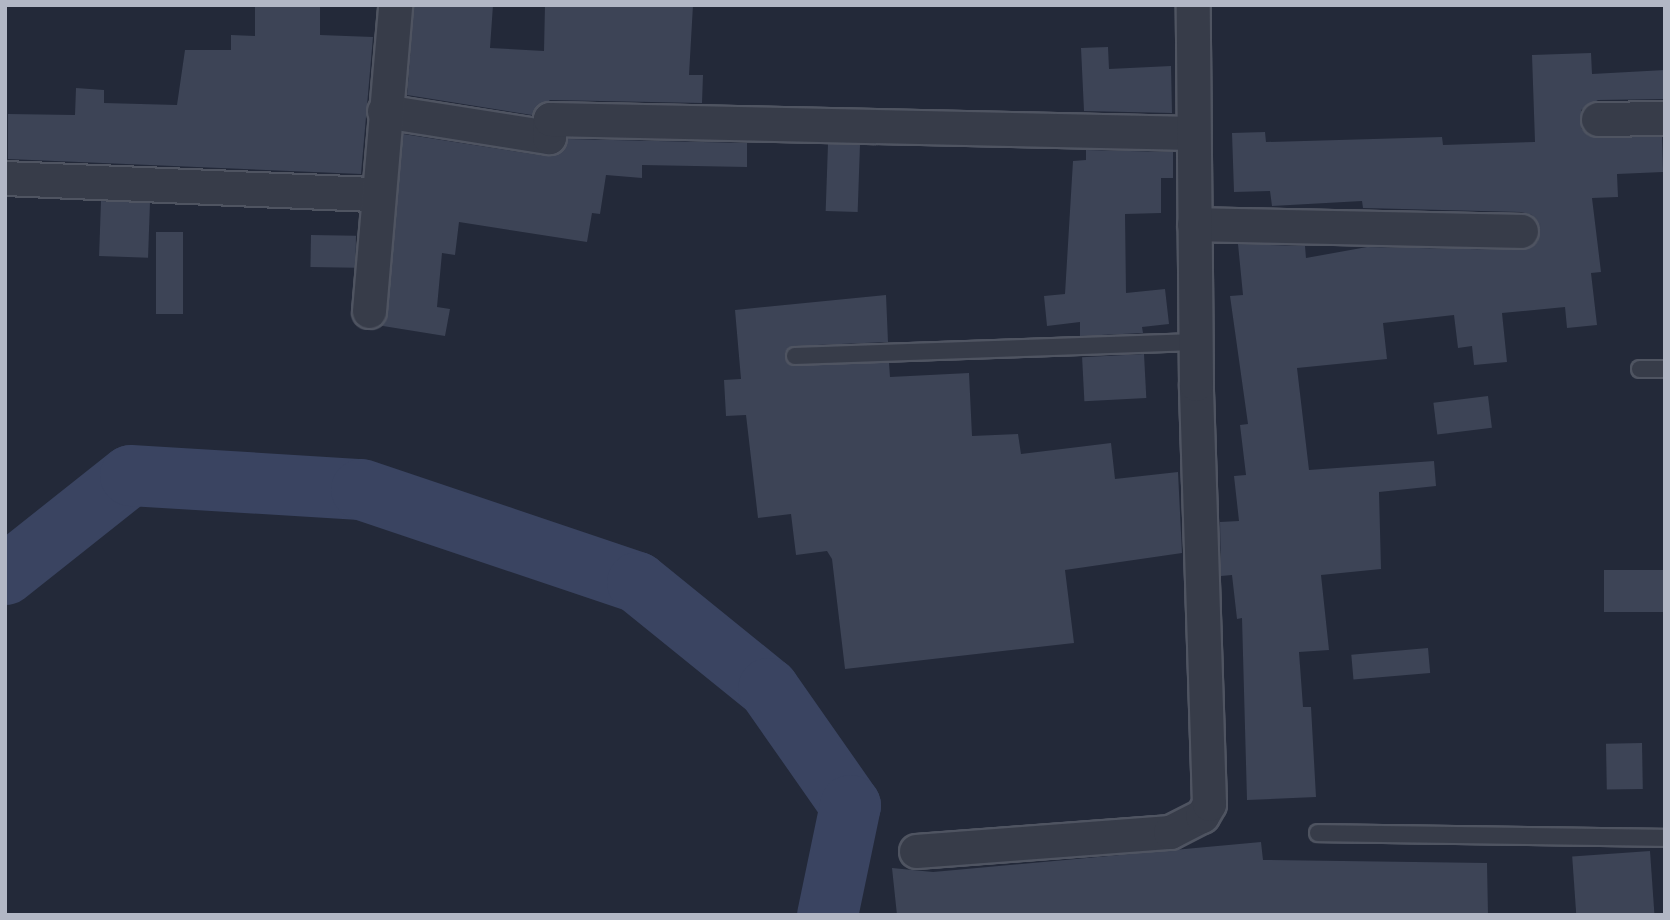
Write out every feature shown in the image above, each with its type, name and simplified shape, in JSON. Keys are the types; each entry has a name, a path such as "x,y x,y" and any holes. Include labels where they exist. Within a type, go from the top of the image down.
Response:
{"street":[{"path":"369,310 395,5"},
{"path":"916,850 1157,833 1202,817 1212,770 1195,342 1193,5"},
{"path":"384,111 549,137 550,119 666,126 1193,133"},
{"path":"1598,119 1665,118"},
{"path":"5,178 377,194"},
{"path":"1194,224 1521,231"}],"lane":[{"path":"795,356 1195,342"},
{"path":"1640,369 1665,369"},
{"path":"1318,832 1665,838"}],"building":[{"path":"255,5 320,5 320,35 373,37 361,174 8,159 8,114 75,115 76,88 104,90 104,103 177,105 185,50 231,50 231,35 255,36"},
{"path":"414,5 493,5 490,48 544,51 545,5 693,5 689,75 703,75 702,103 550,100 532,115 407,95"},
{"path":"1108,47 1109,69 1171,66 1172,113 1084,111 1081,48"},
{"path":"1591,53 1592,74 1665,70 1665,99 1598,100 1581,110 1581,128 1589,136 1662,137 1663,172 1617,174 1618,197 1592,198 1601,272 1591,273 1597,325 1567,328 1565,307 1502,313 1507,362 1474,365 1472,346 1458,348 1454,315 1383,323 1387,359 1297,368 1309,470 1434,461 1436,486 1379,492 1381,569 1321,575 1329,650 1299,652 1303,707 1311,707 1316,797 1247,800 1242,618 1237,619 1232,575 1221,576 1220,522 1239,521 1234,476 1246,475 1240,425 1248,424 1230,296 1243,295 1238,244 1305,246 1306,258 1367,247 1521,250 1537,242 1540,231 1532,215 1521,212 1363,208 1362,201 1272,206 1270,191 1234,192 1232,133 1265,132 1266,142 1442,137 1443,145 1535,142 1532,55"},
{"path":"403,134 546,156 557,154 568,139 747,143 747,167 642,165 642,178 606,175 600,214 592,213 587,242 459,222 455,255 442,253 437,307 450,309 445,336 383,326"},
{"path":"828,144 860,145 858,212 826,211"},
{"path":"1086,150 1173,152 1173,178 1161,178 1161,213 1125,214 1126,293 1165,289 1169,324 1142,327 1143,333 1080,336 1080,322 1047,326 1044,296 1065,294 1073,161 1086,160"},
{"path":"101,201 150,203 148,258 99,256"},
{"path":"156,232 183,232 183,314 156,314"},
{"path":"311,235 356,236 355,268 310,267"},
{"path":"886,295 888,342 794,346 785,352 787,362 889,363 890,377 969,373 972,436 1018,434 1021,454 1111,443 1115,479 1178,472 1182,553 1065,570 1074,643 845,669 832,559 827,551 796,555 791,514 758,518 746,415 726,416 724,380 741,379 735,310"},
{"path":"1144,354 1146,398 1084,401 1082,357"},
{"path":"1488,396 1492,428 1437,434 1433,403"},
{"path":"1604,570 1665,570 1665,612 1604,612"},
{"path":"1428,648 1430,673 1353,680 1351,655"},
{"path":"1642,743 1643,789 1607,790 1606,744"},
{"path":"1261,842 1263,860 1487,863 1488,915 897,915 892,868 933,872"},
{"path":"1650,851 1654,915 1576,915 1572,856"}],"waterway":[{"path":"5,574 130,475 361,489 637,582 768,688 850,805 827,915"}]}
